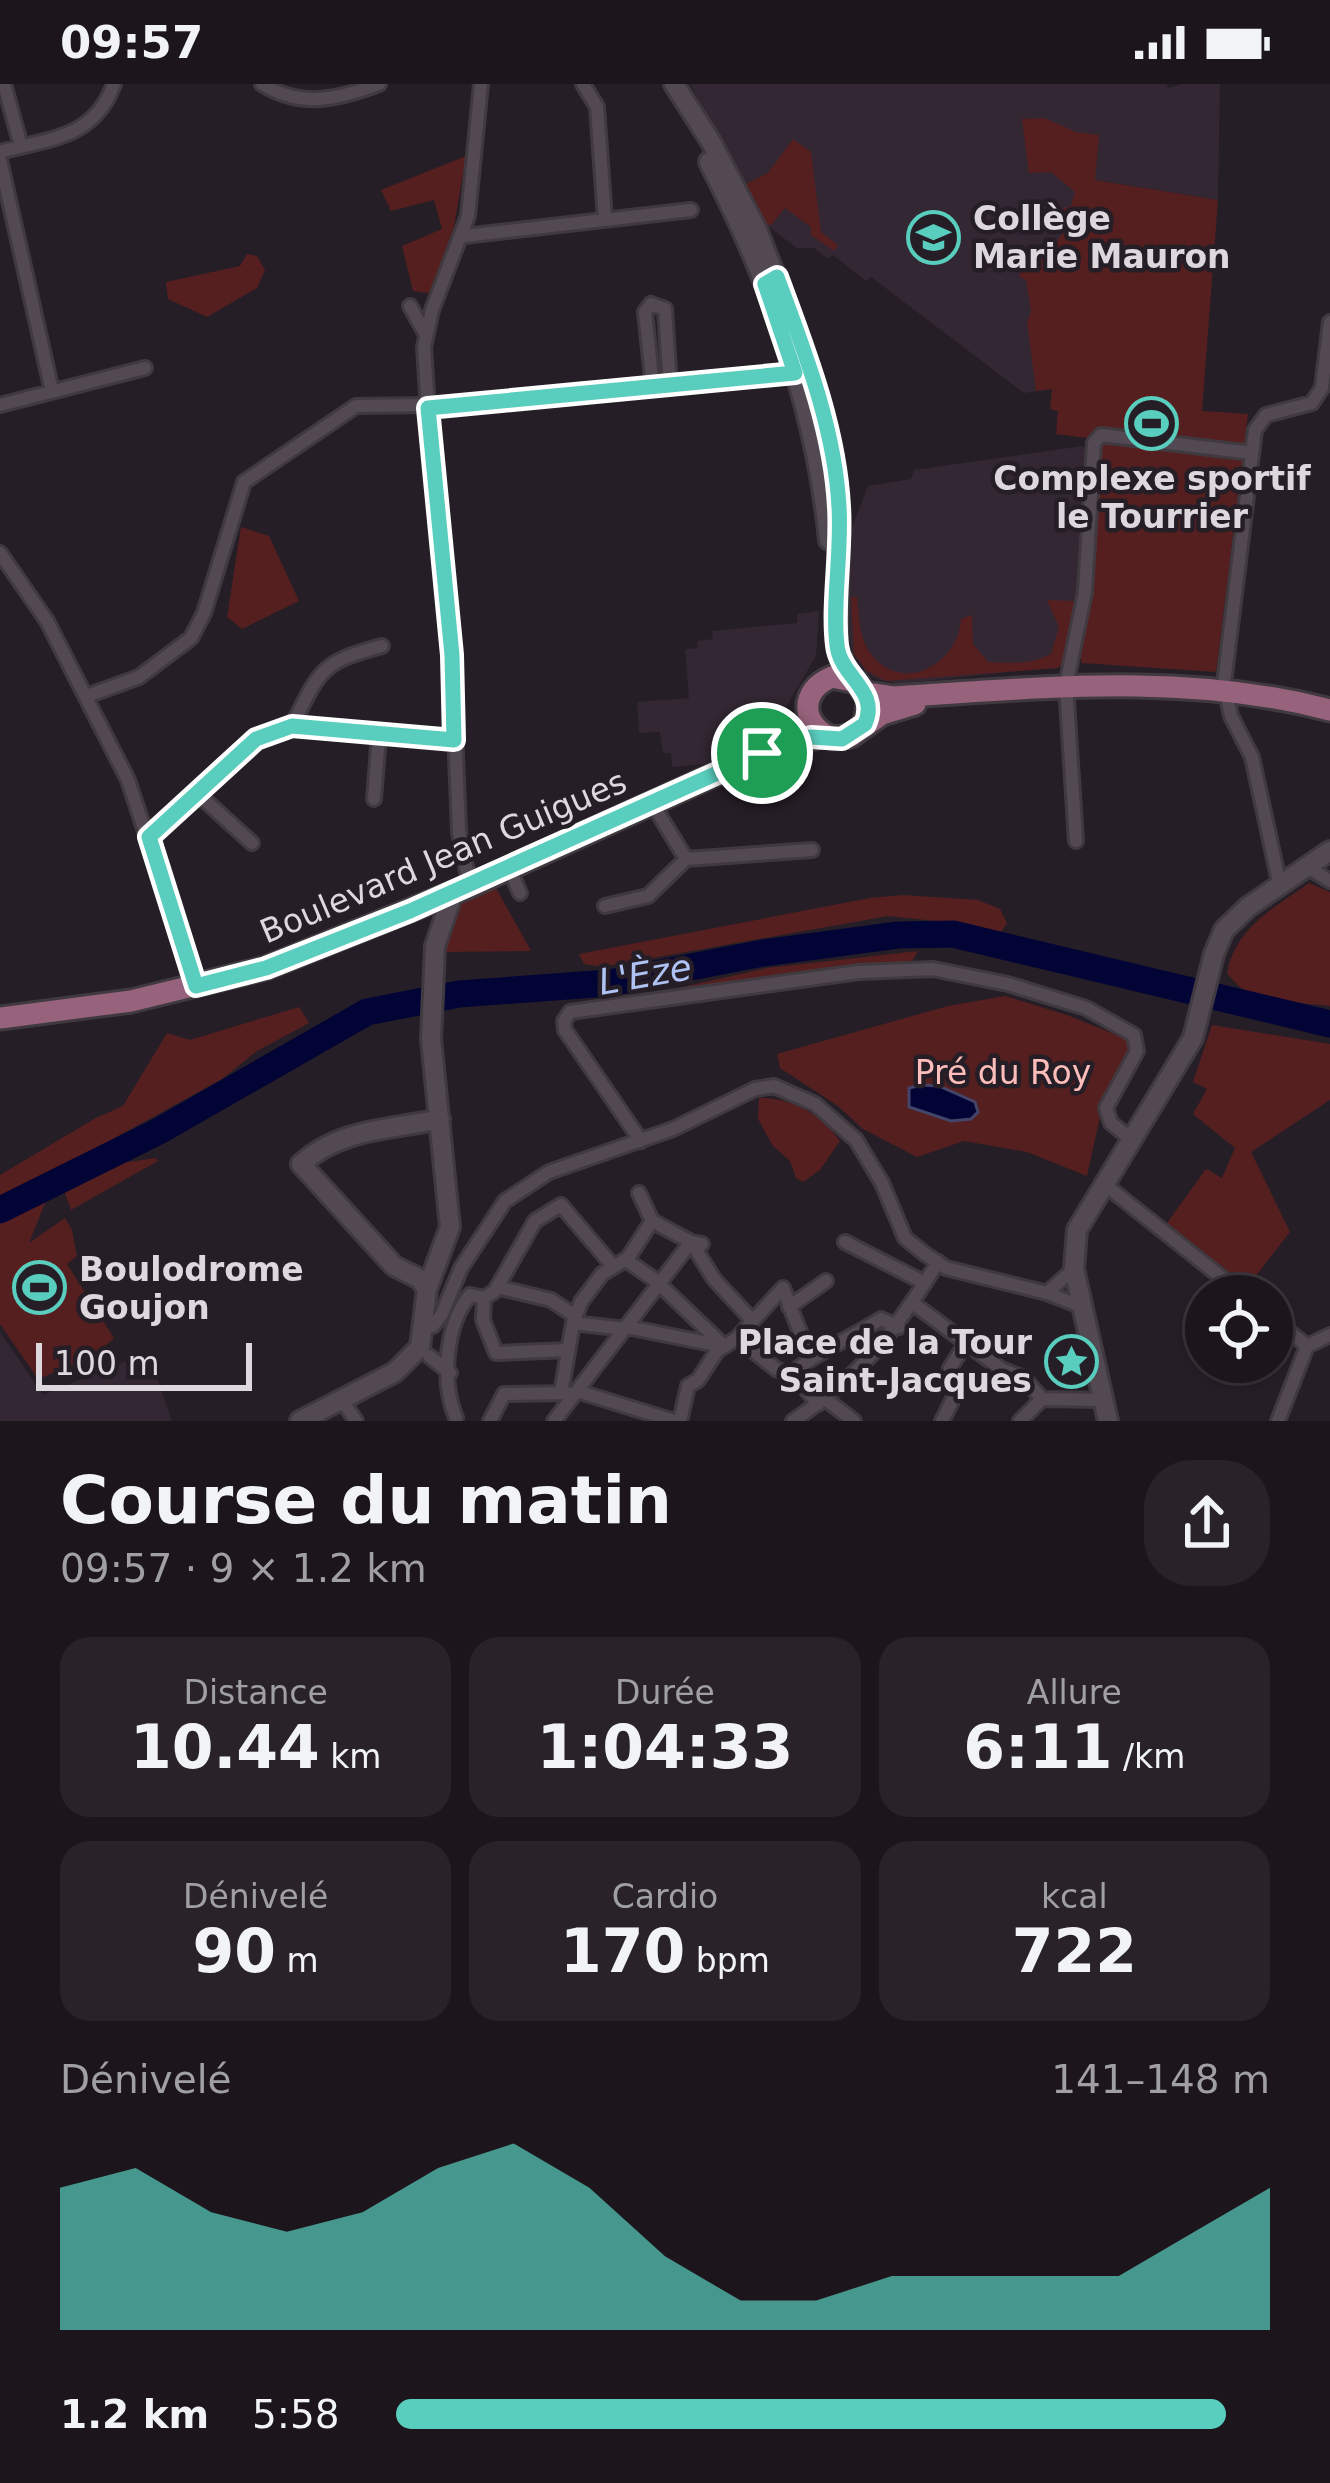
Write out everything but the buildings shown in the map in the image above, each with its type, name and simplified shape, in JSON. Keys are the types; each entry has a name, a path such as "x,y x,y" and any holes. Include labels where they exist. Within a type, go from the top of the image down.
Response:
{"main road":[{"path":"953,693 897,709 842,739 824,735 812,724 807,708 812,692 824,680 842,676 893,697 1066,685 1146,684 1330,710"},
{"path":"858,686 870,709 865,724"},
{"path":"1276,701 1303,710 1330,727"},
{"name":"Boulevard Jean Guigues","path":"762,753 785,736 807,708"},
{"name":"Boulevard Jean Guigues","path":"0,1018 131,1001 266,968 461,889 762,753 824,735"}],"street":[{"path":"4,84 21,146"},
{"path":"52,391 0,156 79,130 94,120 114,84"},
{"path":"262,84 302,102 379,84"},
{"path":"302,1420 395,1372 420,1347 427,1289 450,1227 431,1039 435,946 461,889 452,655 425,333 464,236 481,84"},
{"path":"583,84 598,107 605,219"},
{"path":"670,84 771,280 821,406 839,505 837,647 858,686"},
{"path":"464,236 692,210"},
{"path":"771,280 817,459 830,549 832,606 824,680"},
{"path":"653,388 645,312 651,304 665,310 670,386"},
{"path":"410,306 425,333"},
{"path":"1280,886 1252,758 1223,692 1258,420 1312,403 1326,389 1330,322"},
{"path":"0,405 145,368"},
{"path":"87,696 139,677 191,638 244,482 356,406 428,406 795,373"},
{"path":"1076,841 1066,685 1085,592 1094,443 1101,435 1252,453"},
{"path":"0,553 47,621 128,779 196,986"},
{"path":"292,726 324,670 337,658 382,646"},
{"path":"149,837 256,739 292,726 454,740"},
{"path":"374,799 379,735"},
{"path":"197,793 252,843"},
{"path":"652,803 686,859"},
{"path":"605,906 648,896 686,859 812,850"},
{"path":"1108,1421 1074,1269 1077,1231 1201,1020 1220,939 1248,907 1323,855 1330,881"},
{"path":"509,868 520,892"},
{"path":"410,911 435,946"},
{"path":"641,1141 565,1030 563,1021 570,1012 860,972 933,969 1008,984 1085,1008 1134,1035 1137,1051 1106,1108 1111,1123 1130,1139"},
{"path":"423,1330 442,1314 461,1268 505,1201 549,1172 641,1141 755,1088 769,1086 815,1104 856,1140 905,1238 938,1262 1083,1307"},
{"path":"427,1289 420,1279 394,1266 301,1163 354,1133 440,1120"},
{"path":"1103,1184 1218,1275"},
{"path":"639,1193 652,1221 697,1243 714,1279 752,1319"},
{"path":"568,1350 496,1353 483,1320 492,1292 536,1221 561,1205 612,1265"},
{"path":"571,1392 568,1350 574,1319 590,1287 612,1265 626,1260 652,1221"},
{"path":"845,1242 925,1283"},
{"path":"554,1421 571,1392 697,1243"},
{"path":"626,1260 724,1346"},
{"path":"793,1421 863,1366 898,1327 938,1262"},
{"path":"1047,1293 1074,1269"},
{"path":"788,1306 826,1280"},
{"path":"490,1421 504,1394 571,1392 677,1421 688,1387 783,1288 810,1358"},
{"path":"457,1420 448,1348 454,1320 470,1294 492,1292 551,1300 574,1319 724,1346"},
{"path":"914,1304 1001,1369 1024,1378 1038,1403"},
{"path":"790,1375 810,1358 830,1351 880,1319 898,1327"},
{"path":"1293,1335 1307,1346"},
{"path":"1278,1421 1307,1346 1330,1335"},
{"path":"737,1338 854,1421"},
{"path":"942,1421 956,1393 950,1368 966,1343"},
{"path":"429,1356 450,1373"},
{"path":"342,1400 356,1421"},
{"path":"1020,1421 1038,1403 1103,1400"}],"shaded area":[{"name":"Collège Marie Mauron","path":"690,84 1166,84 1168,88 1220,84 1218,200 1095,180 1070,386 1024,393 871,277 866,281 833,255 828,259 814,248 797,248 766,225"},
{"path":"1083,446 1090,451 1083,589 1064,666 898,684 866,672 850,640 850,532 868,486 911,479 914,470"},
{"path":"819,611 816,656 773,729 704,764 672,767 671,753 663,753 660,732 639,733 637,702 689,698 685,649 713,639 712,631 797,623 797,614"},
{"path":"939,1086 975,1102 978,1112 971,1119 951,1121 909,1107 909,1088"},
{"path":"0,1332 43,1395 123,1362 141,1362 154,1369 172,1421 0,1421"}],"green space":[{"name":"Complexe sportif le Tourrier","path":"1044,118 1076,132 1099,135 1095,180 1218,200 1202,411 1248,414 1216,672 1082,663 1095,439 1056,434 1058,411 1050,409 1052,389 1036,391 1027,322 1031,311 1018,253 1051,247 1064,232 1062,209 1071,206 1075,192 1051,172 1029,173 1022,119"},
{"path":"793,139 811,152 821,232 838,245 834,251 785,208 766,225 746,184 768,173"},
{"path":"466,156 454,227 430,293 413,291 402,246 442,229 434,200 391,211 381,190"},
{"path":"247,254 257,256 265,270 257,288 207,317 168,299 166,282 240,266"},
{"path":"241,527 269,536 299,601 242,629 227,617"},
{"path":"851,597 857,597 860,627 871,654 884,666 913,673 940,660 951,649 961,619 972,615 973,644 988,662 1043,658 1051,654 1059,627 1047,600 1073,601 1078,607 1069,657 1058,668 886,681 867,671 854,654"},
{"path":"1309,883 1330,892 1330,1006 1274,1001 1237,985 1227,973 1239,943 1258,920"},
{"path":"496,888 531,951 444,952 457,904"},
{"path":"903,895 978,900 1000,909 1007,923 999,935 974,925 888,916 602,967 584,964 579,954 870,898"},
{"path":"918,951 907,970 664,999 665,991 767,968"},
{"name":"Pré du Roy","path":"1005,996 1134,1042 1125,1070 1101,1112 1087,1176 1027,1152 964,1141 917,1157 863,1129 838,1106 780,1068 777,1054 948,1006"},
{"path":"299,1007 309,1023 257,1051 222,1079 0,1201 0,1175 123,1106 167,1033 190,1040"},
{"path":"1212,1025 1330,1044 1330,1100 1251,1152 1290,1232 1256,1275 1232,1275 1167,1223 1206,1169 1222,1178 1235,1148 1193,1114 1207,1089 1193,1082"},
{"path":"759,1098 805,1109 840,1141 820,1170 803,1182 758,1119"},
{"path":"158,1161 71,1210 63,1188 115,1164"},
{"name":"Boulodrome Goujon","path":"49,1193 29,1243 65,1218 77,1256 67,1264 114,1338 93,1357 38,1379 0,1324 0,1221"}],"waterway":[{"name":"L'Èze","path":"0,1210 159,1131 367,1012 459,994 609,983 763,953 898,935 953,934 1330,1024"}],"place":[{"name":"Collège Marie Mauron","path":"934,237"},
{"name":"Complexe sportif le Tourrier","path":"1152,424"},
{"name":"Boulodrome Goujon","path":"40,1288"},
{"name":"Place de la Tour Saint-Jacques","path":"1071,1361"}],"route":[{"path":"777,277 821,406 832,457 839,505 837,647 851,679 866,693 870,709 865,724 851,736 811,737 762,753 470,886 318,949 196,986 149,837 256,739 292,726 454,740 452,655 428,408 795,373 765,284 777,277"}]}
